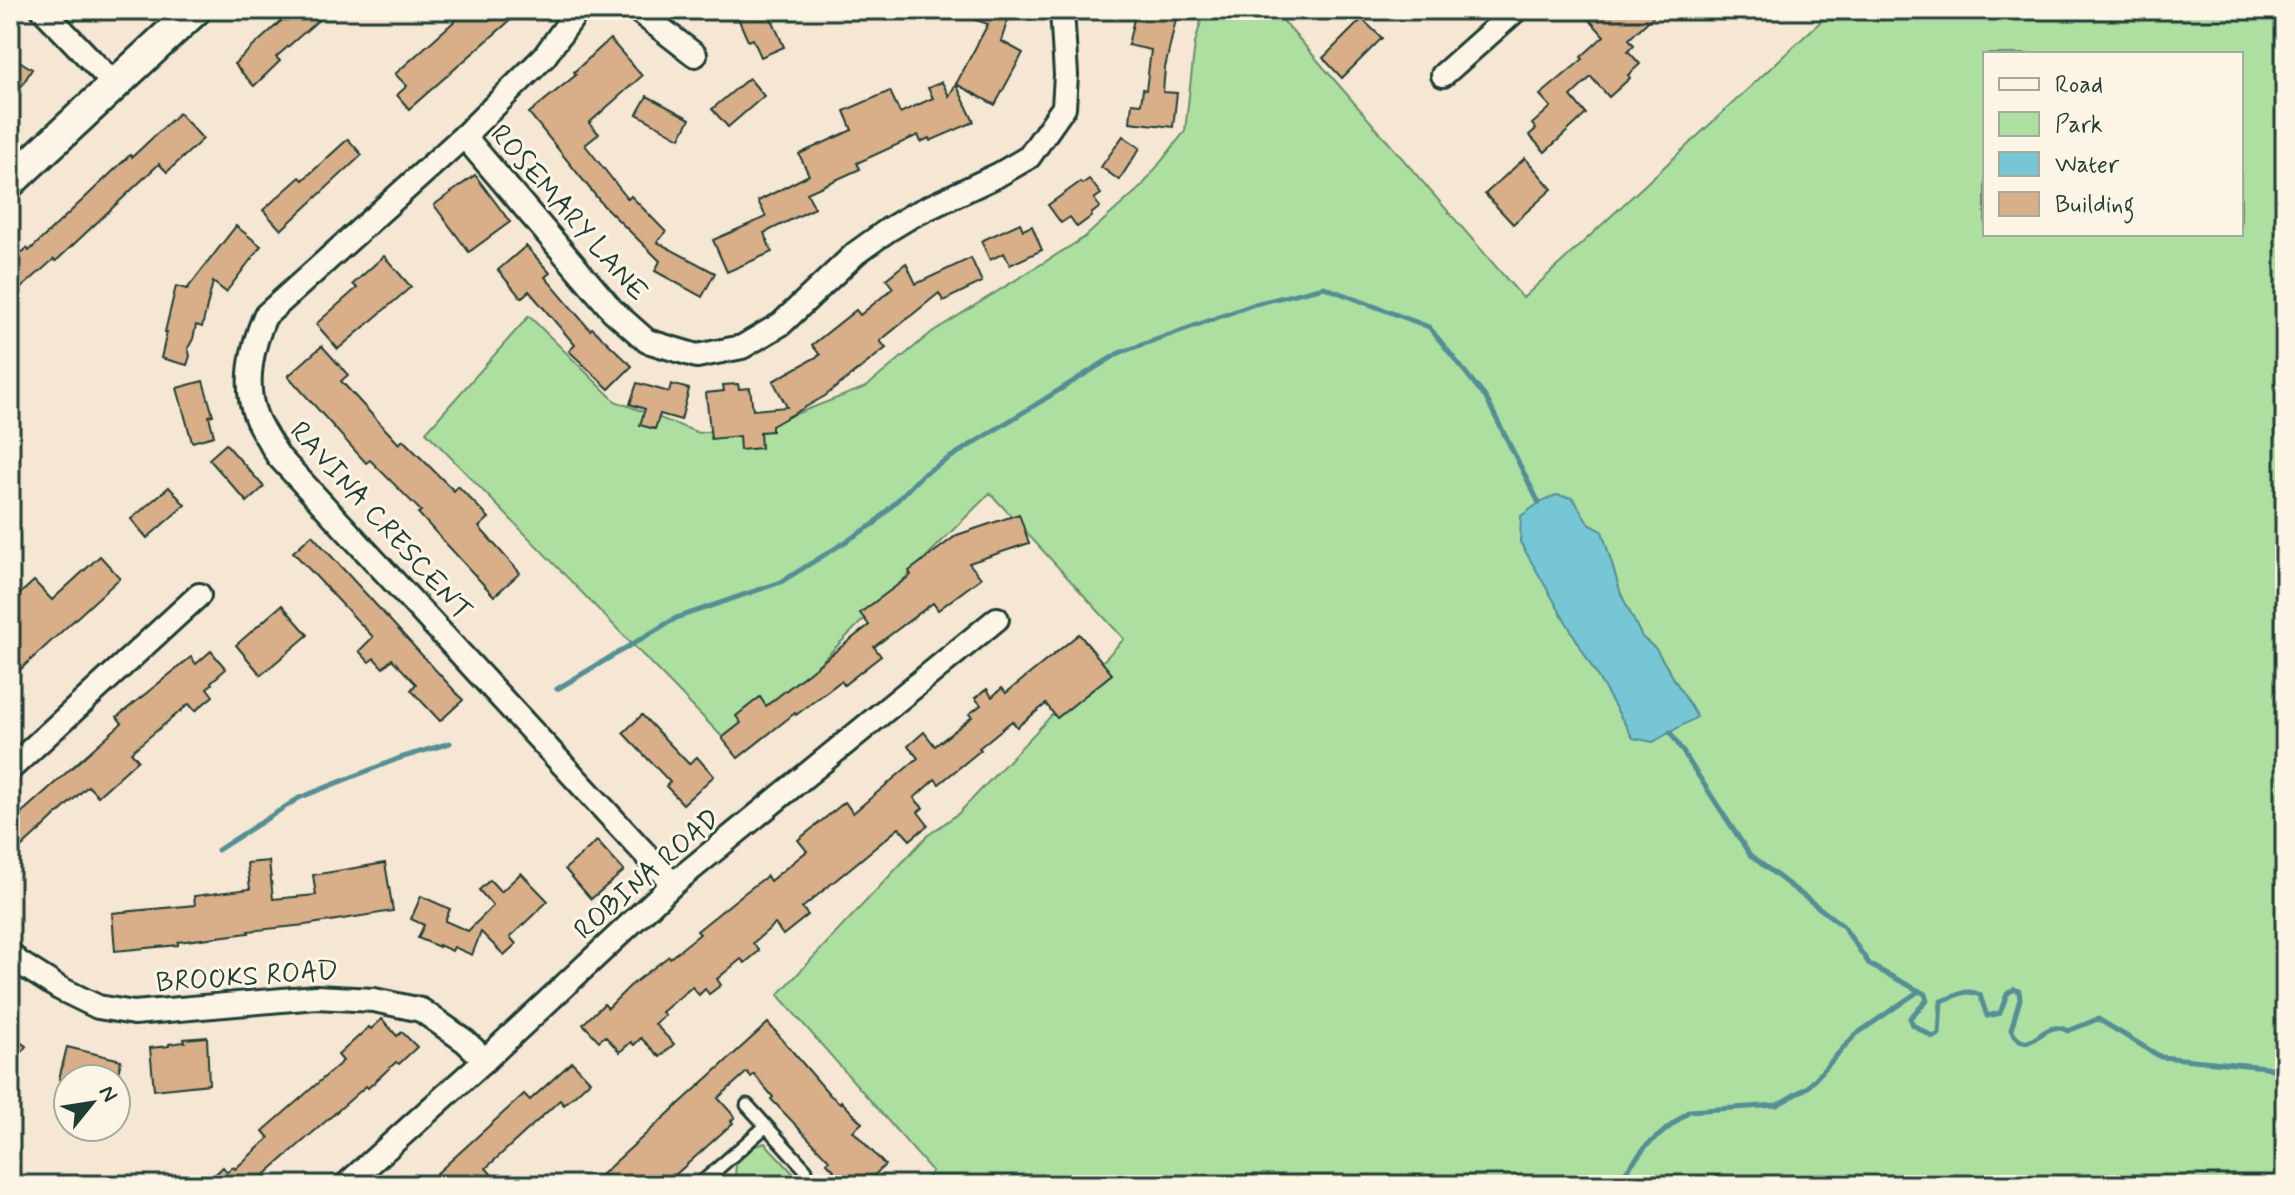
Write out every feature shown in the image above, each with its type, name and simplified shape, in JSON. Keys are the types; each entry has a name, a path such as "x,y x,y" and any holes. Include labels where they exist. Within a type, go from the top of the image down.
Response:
{"main road":[{"path":"10,182 195,10"}],"street":[{"path":"43,10 114,84"},
{"name":"RAVINA CRESCENT","path":"578,10 544,57 464,136 265,316 254,342 249,379 255,415 278,456 673,884"},
{"path":"637,10 695,55"},
{"name":"ROSEMARY LANE","path":"464,136 613,311 647,341 697,356 742,347 781,324 856,253 888,230 1029,157 1064,107 1066,75 1062,10"},
{"path":"1443,75 1516,10"},
{"path":"10,769 199,595"},
{"name":"ROBINA ROAD","path":"346,1185 673,884 997,619"},
{"name":"BROOKS ROAD","path":"10,953 18,962 59,988 98,1007 134,1013 316,997 374,1000 421,1010 465,1041 485,1060"}],"lane":[{"path":"747,1105 806,1170"},
{"path":"699,1185 766,1126"}],"green space":[{"path":"1204,10 1274,10 1523,298 1833,10 2285,10 2285,1185 922,1185 932,1171 778,995 927,836 959,813 1124,639 990,493 734,749 426,432 529,316 615,401 699,433 780,420 866,387 932,332 1085,237 1141,187 1185,131 1195,43"},
{"path":"765,1143 804,1185 725,1185 735,1176 736,1164 755,1146"}],"water":[{"path":"1556,495 1573,498 1589,524 1602,531 1621,594 1642,637 1656,649 1697,717 1653,742 1633,738 1520,542 1521,516"}],"building":[{"path":"293,10 330,10 276,57 280,61 254,86 234,64"},
{"path":"467,10 522,10 409,109 397,95 407,86 395,74"},
{"path":"738,10 768,10 784,47 761,57 753,39 748,41 738,18 741,16"},
{"path":"956,10 1011,10 1001,41 1023,53 995,105 956,84 988,24 955,13"},
{"path":"1136,10 1178,10 1163,92 1177,93 1173,127 1130,122 1132,103 1141,104 1143,89 1146,90 1151,50 1128,45"},
{"path":"1595,10 1660,10 1629,39 1634,45 1628,51 1640,64 1628,75 1630,78 1609,97 1591,77 1571,96 1586,114 1545,152 1529,135 1536,129 1532,124 1551,107 1540,95 1583,59 1581,57 1604,36 1587,17"},
{"path":"1362,19 1382,38 1342,78 1323,58"},
{"path":"610,39 642,76 589,123 599,134 585,145 628,199 631,196 666,232 657,242 715,273 702,297 655,271 660,261 603,205 529,113 576,75 574,72"},
{"path":"10,55 32,69 10,105"},
{"path":"749,78 764,96 728,127 712,109"},
{"path":"942,82 949,96 956,84 974,122 930,141 929,138 921,142 918,135 857,163 860,169 807,193 815,208 764,233 772,252 727,272 713,240 766,217 758,201 809,175 799,154 852,130 844,111 890,91 900,113 933,98 928,88"},
{"path":"647,96 690,119 680,138 637,114"},
{"path":"179,113 203,139 167,172 159,164 56,261 54,259 10,298 10,263 27,248 29,251"},
{"path":"1123,136 1140,148 1119,180 1101,167"},
{"path":"348,139 362,155 281,230 263,210 300,177 303,180"},
{"path":"1525,158 1552,189 1513,224 1485,194"},
{"path":"475,175 510,222 469,252 434,205"},
{"path":"1089,179 1101,194 1094,199 1100,207 1077,227 1070,217 1061,223 1048,205"},
{"path":"1020,223 1023,230 1032,226 1042,250 1010,265 1004,253 990,260 981,241"},
{"path":"236,226 261,246 226,292 213,282 202,327 196,325 188,348 190,356 187,365 161,358 176,286 187,289"},
{"path":"526,246 550,273 545,277 590,330 592,328 632,366 609,389 569,351 575,345 529,291 521,298 498,270"},
{"path":"384,256 411,287 338,349 316,324 357,288 353,284"},
{"path":"971,258 982,282 943,301 939,293 880,341 886,348 825,396 772,426 772,431 760,432 761,448 740,450 739,436 711,439 706,393 724,391 723,385 738,384 739,389 750,388 753,410 787,407 773,381 820,355 812,345 856,310 860,315 893,288 886,279 906,263 916,284"},
{"path":"322,346 348,375 341,381 399,444 403,440 454,491 458,486 489,518 479,527 520,573 494,596 418,513 421,511 370,460 366,463 288,376"},
{"path":"203,381 213,415 209,416 214,436 192,442 177,388"},
{"path":"637,383 669,392 671,384 689,389 681,420 660,414 655,429 640,425 645,409 630,404"},
{"path":"226,444 264,487 247,502 209,459"},
{"path":"169,487 185,505 147,538 131,519"},
{"path":"1019,514 1029,543 969,563 981,578 938,610 933,603 874,647 881,656 844,685 841,681 795,713 738,758 722,738 741,723 736,716 760,697 766,706 869,625 860,613 957,535"},
{"path":"312,535 463,700 440,721 411,690 416,684 392,659 383,668 374,658 369,662 359,651 373,637 293,552"},
{"path":"100,556 120,578 10,679 10,603 34,581 52,600"},
{"path":"282,605 308,635 261,675 236,645"},
{"path":"1079,634 1112,674 1057,718 1046,704 1017,727 1012,721 939,784 935,779 914,798 923,808 918,812 928,825 910,840 899,828 802,908 808,915 783,935 775,924 753,943 759,951 745,963 741,959 717,979 721,985 709,994 705,989 699,995 692,987 662,1012 665,1015 655,1024 674,1044 660,1057 641,1038 620,1052 605,1036 599,1041 583,1024 604,1004 608,1008 630,986 700,934 697,931 743,894 767,876 770,881 807,851 798,840 845,802 853,813 918,758 908,746 924,732 935,746 972,717 969,714 981,705 975,698 987,689 992,697 1002,688 1006,693"},
{"path":"211,651 226,669 207,688 213,696 195,711 189,704 131,752 138,760 98,796 88,786 10,858 10,823 122,723 117,717 191,657 196,664"},
{"path":"642,715 689,764 697,757 714,776 683,804 666,786 670,782 623,733"},
{"path":"597,841 624,871 591,899 565,869"},
{"path":"269,861 273,899 316,895 313,875 385,863 393,911 178,942 178,945 115,951 112,913 195,905 194,896 250,889 247,863"},
{"path":"521,873 548,901 510,937 516,944 504,955 481,932 472,955 418,938 424,925 411,919 421,896 450,909 445,921 468,931 493,906 479,890 490,880 501,892"},
{"path":"382,1019 397,1036 402,1032 417,1047 368,1088 366,1086 253,1185 204,1185 223,1167 227,1172 233,1167 235,1169 269,1138 263,1131 343,1061 338,1055"},
{"path":"768,1023 830,1095 841,1101 862,1123 853,1131 885,1165 864,1185 844,1185 832,1172 834,1170 827,1163 829,1160 771,1099 773,1097 754,1074 751,1077 747,1072 718,1098 735,1117 731,1121 733,1123 664,1185 590,1185"},
{"path":"10,1035 26,1046 10,1070"},
{"path":"207,1037 209,1084 154,1090 150,1048"},
{"path":"67,1047 121,1060 120,1063 63,1063"},
{"path":"572,1062 590,1081 564,1105 560,1100 486,1168 492,1175 482,1185 424,1185 524,1094 530,1100"}],"waterway":[{"path":"557,689 676,618 781,582 874,524 922,475 1119,353 1255,304 1324,287 1429,327 1486,398 1539,503"},
{"path":"1670,732 1750,855 1843,926 1870,965 1925,994 1927,1000 1910,1018 1913,1025 1933,1037 1939,1034 1941,1001 1965,992 1975,993 1980,995 1987,1016 2000,1013 2007,994 2014,989 2019,991 2020,999 2011,1030 2025,1042 2051,1029 2068,1031 2098,1019 2161,1057 2266,1067 2285,1073"},
{"path":"218,850 299,798 400,758 450,743"},
{"path":"1615,1185 1646,1146 1689,1111 1777,1105 1808,1087 1855,1035 1919,991"}]}
